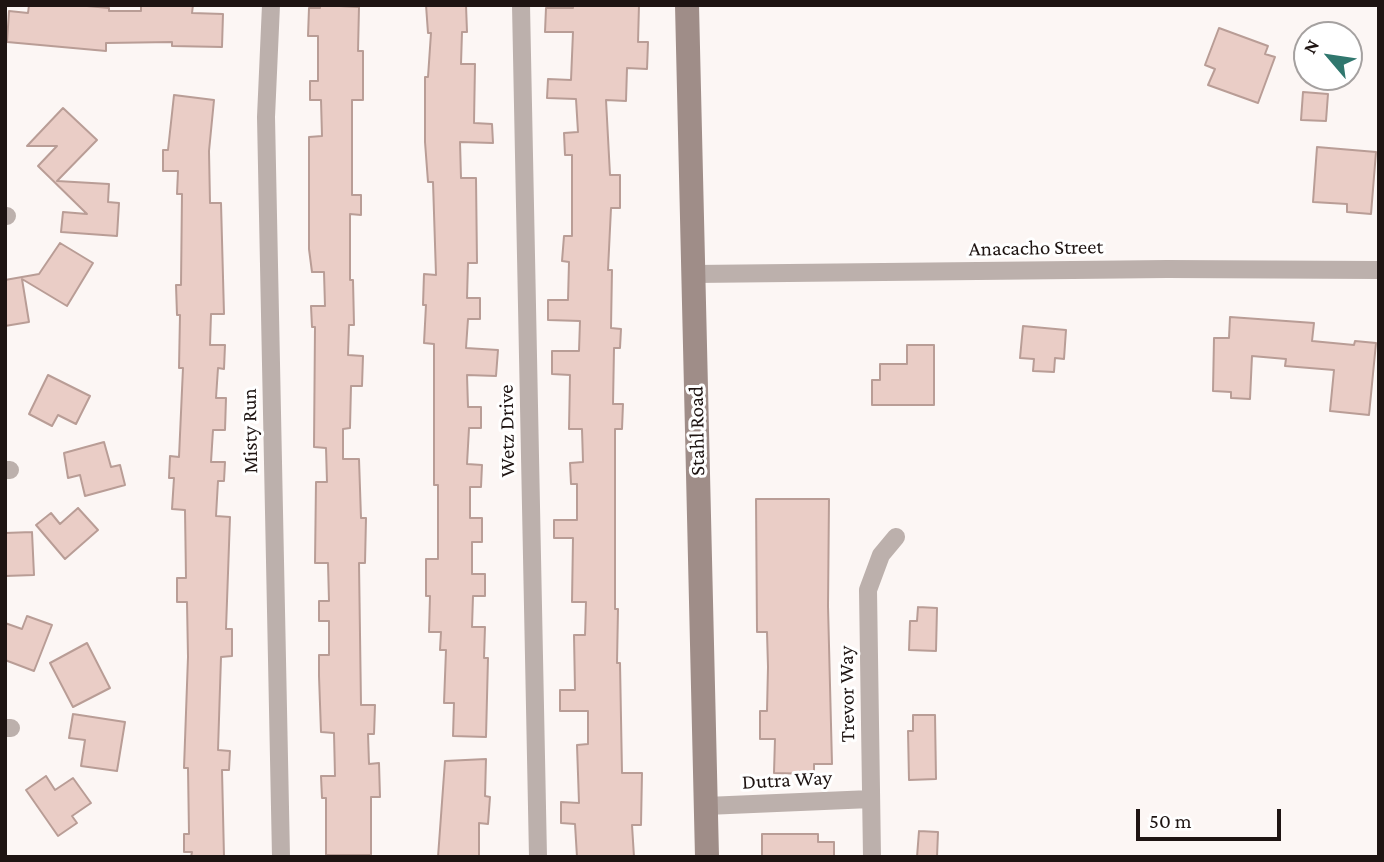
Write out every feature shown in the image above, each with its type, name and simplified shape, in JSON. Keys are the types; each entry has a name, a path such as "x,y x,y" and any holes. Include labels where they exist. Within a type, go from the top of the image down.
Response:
{"street":[{"name":"Misty Run","path":"271,5 266,117 281,857"},
{"name":"Wetz Drive","path":"521,5 538,857"},
{"name":"Stahl Road","path":"687,5 707,857"},
{"name":"Anacacho Street","path":"694,274 1167,269 1379,270"},
{"name":"Trevor Way","path":"872,857 868,590 881,555 896,537"},
{"name":"Dutra Way","path":"706,806 871,799"}],"building":[{"path":"29,5 76,5 109,8 109,11 141,11 141,5 193,5 192,13 223,14 222,47 172,46 172,42 106,43 106,51 7,42 9,11 28,13"},
{"path":"320,5 359,7 358,51 363,51 363,100 352,100 352,195 361,195 361,215 350,214 350,280 353,280 354,325 349,325 348,355 363,356 362,386 351,386 350,428 343,429 343,459 359,459 361,518 366,518 365,563 359,563 361,705 375,705 374,734 368,734 369,764 379,763 380,797 371,797 371,855 326,855 326,798 322,798 321,776 335,776 334,733 321,732 319,676 319,655 329,655 329,621 319,621 319,601 329,601 328,563 315,563 316,482 327,482 326,448 314,447 315,327 312,327 311,306 325,306 324,272 312,272 309,249 309,137 322,136 321,100 310,100 310,81 318,81 318,36 308,36 309,8 320,8"},
{"path":"426,5 466,5 467,32 462,32 461,64 475,64 474,123 492,124 493,143 460,142 461,178 476,178 477,263 468,263 467,298 480,298 480,319 468,319 466,348 498,350 496,376 467,375 468,407 481,407 481,428 469,428 467,464 482,465 481,487 470,487 470,518 482,518 482,542 472,542 472,574 485,574 485,596 473,596 472,627 485,627 484,658 488,658 486,737 453,736 454,703 444,703 446,650 440,650 441,632 429,632 430,596 426,596 426,559 438,559 438,485 434,485 434,344 424,343 426,305 423,305 424,274 436,275 433,182 428,182 425,142 425,77 428,77 431,33 428,33"},
{"path":"573,5 639,5 638,42 648,42 647,69 627,68 626,101 606,100 610,175 620,175 620,208 611,208 608,270 612,270 611,328 621,329 620,348 614,348 613,404 623,404 622,429 615,429 615,609 618,609 617,663 620,663 622,773 642,773 641,825 632,825 634,857 577,857 575,824 561,823 561,802 579,803 577,745 588,744 588,711 560,711 560,690 575,690 574,635 585,635 586,602 572,602 573,538 554,538 554,520 577,520 577,484 571,484 570,463 583,462 582,429 569,429 570,375 552,374 552,351 579,351 580,321 548,320 548,300 568,300 569,262 562,261 564,236 572,236 572,155 565,155 564,133 578,132 576,99 547,98 548,79 571,80 573,32 545,32 546,8 573,8"},
{"path":"1219,28 1268,46 1265,54 1275,57 1258,103 1208,85 1215,69 1205,65"},
{"path":"1303,92 1328,94 1326,121 1301,120"},
{"path":"174,95 214,100 209,151 210,203 221,203 224,314 211,314 210,345 225,345 224,369 218,368 216,398 226,398 225,430 213,430 211,462 225,462 224,481 218,481 216,516 230,517 226,629 232,629 232,656 221,657 218,750 230,751 229,770 222,770 224,857 191,857 192,852 184,852 184,834 189,834 188,768 184,768 187,602 177,602 177,578 186,578 185,510 172,509 174,478 169,478 170,456 179,457 183,368 179,368 180,315 177,315 176,285 181,285 182,194 177,194 178,171 163,171 163,150 168,150"},
{"path":"63,108 97,140 57,181 109,184 108,202 119,203 117,236 61,232 63,212 87,214 38,166 57,146 27,146"},
{"path":"1317,147 1376,152 1371,214 1347,212 1347,204 1313,202"},
{"path":"60,243 93,263 67,306 22,279 29,322 5,326 5,280 39,274"},
{"path":"1230,317 1314,323 1312,341 1354,345 1355,341 1376,343 1369,415 1330,411 1334,370 1285,366 1286,359 1252,356 1250,399 1231,398 1231,392 1213,391 1214,338 1229,338"},
{"path":"1023,326 1066,330 1064,359 1055,358 1054,372 1033,371 1034,359 1020,358"},
{"path":"907,345 934,345 934,405 872,405 872,380 880,380 880,364 907,364"},
{"path":"48,375 90,396 76,424 58,415 52,426 29,414"},
{"path":"104,442 111,467 120,465 125,485 85,496 80,475 68,478 64,453"},
{"path":"756,499 829,499 828,606 832,764 814,764 814,774 774,773 775,739 760,739 760,711 767,711 768,667 767,632 757,632"},
{"path":"78,508 98,530 65,559 36,525 51,513 60,524"},
{"path":"32,532 34,575 5,576 5,533"},
{"path":"918,607 937,608 936,651 909,650 910,621 917,621"},
{"path":"27,616 52,625 34,671 5,660 5,623 22,629"},
{"path":"87,643 110,688 73,707 50,663"},
{"path":"73,714 125,722 117,771 81,766 85,740 69,738"},
{"path":"913,715 935,715 936,779 909,780 908,731 913,731"},
{"path":"486,759 485,796 490,797 488,824 479,823 479,857 438,857 445,761"},
{"path":"46,776 55,790 73,778 91,803 72,816 77,823 58,836 26,790"},
{"path":"919,831 938,832 937,857 917,857"},
{"path":"762,834 818,834 818,842 834,842 834,857 762,857"}]}
